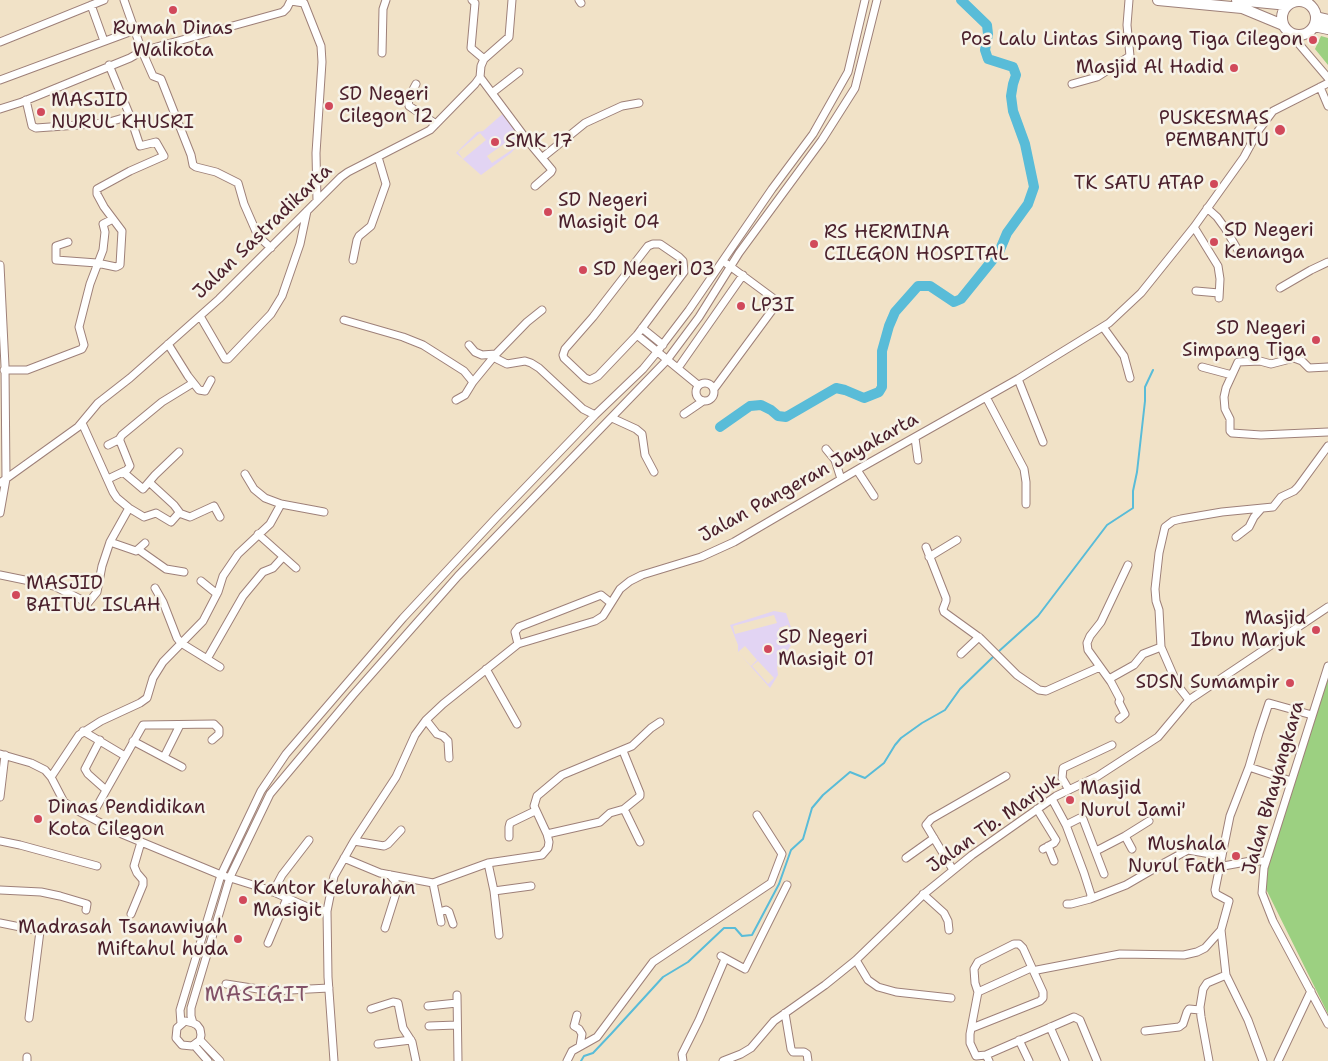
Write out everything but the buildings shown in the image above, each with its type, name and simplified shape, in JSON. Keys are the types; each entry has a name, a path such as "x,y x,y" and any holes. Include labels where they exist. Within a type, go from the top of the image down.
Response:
{"highway":[{"path":"1158,0 1242,8 1285,27 1294,34 1302,35 1309,32 1315,21 1314,10 1304,2 1237,0"},
{"path":"1285,27 1282,18 1284,11 1292,3"},
{"path":"1315,21 1328,20"},
{"path":"1315,21 1328,29"}],"street":[{"path":"0,42 104,0"},
{"path":"124,0 153,76 161,79 191,155 193,165 196,168 216,172 238,183 244,204 258,236 271,248"},
{"path":"382,53 383,9 386,0"},
{"path":"472,0 475,2 471,48 484,59 509,37 512,0"},
{"path":"181,1024 180,1010 222,874 261,790 286,754 447,569 595,415 643,369 663,345 813,134 848,72 865,0"},
{"path":"193,1023 185,1022 181,1024 175,1032 179,1043 188,1047 194,1046 201,1036 200,1029 193,1023 191,1008 230,877 270,794 353,695 454,580 668,360 731,266 822,140 855,88 877,0"},
{"path":"1072,84 1097,77 1130,56 1129,0"},
{"path":"0,109 130,58 142,51 283,12 291,1 304,4 321,46 322,62 316,154 317,201"},
{"path":"93,3 104,41"},
{"path":"1285,27 1328,78"},
{"path":"0,80 135,30"},
{"name":"Jalan Sastradikarta","path":"3,481 82,423 98,404 200,316 348,172 424,134 436,124 475,84 480,77 480,66 484,59"},
{"path":"68,242 56,246 56,260 97,263 116,267 120,265 122,233 97,194 98,187 130,170 164,156 156,142 140,146 109,65"},
{"path":"492,93 519,72"},
{"path":"480,77 552,170 535,186"},
{"name":"Jalan Pangeran Jayakarta","path":"334,1061 326,911 334,876 354,841 396,777 415,735 426,720 443,704 518,644 595,621 603,616 620,589 630,581 642,575 701,556 734,542 841,479 986,398 1103,327 1141,293 1194,227 1244,157 1258,131 1273,111 1328,83"},
{"path":"416,84 408,99 410,106 436,124"},
{"path":"1320,87 1328,106"},
{"path":"26,100 32,126 36,128 106,123 130,116"},
{"path":"542,157 585,123 622,106 639,103"},
{"path":"353,260 357,240 371,226 386,184 378,157"},
{"path":"794,160 804,166"},
{"path":"1207,208 1221,223 1239,252"},
{"path":"200,316 225,359 228,359 271,314 282,296 300,244 308,211"},
{"path":"3,367 27,370 82,349 84,345 79,327 90,284 103,250 104,223 113,219"},
{"path":"1194,227 1218,266 1220,279 1219,295 1196,291"},
{"path":"660,244 683,261 684,272 637,335 594,379 585,378 563,355 567,346 593,317 648,246 660,244"},
{"path":"684,414 702,401 709,400 714,396 714,389 776,304 773,298 722,260"},
{"path":"1280,288 1328,262"},
{"path":"0,265 3,367 3,481 0,513"},
{"path":"717,268 726,274"},
{"path":"678,368 743,275"},
{"path":"456,400 464,395 494,356 527,322 542,310"},
{"path":"344,320 403,337 422,345 464,371 473,382"},
{"path":"1103,327 1124,356 1130,378"},
{"path":"642,328 663,345"},
{"path":"637,335 698,385"},
{"path":"168,344 193,383 202,392 211,380"},
{"path":"469,345 475,352 494,356 507,364 525,361 531,363 539,368 583,409 595,415"},
{"path":"1328,368 1309,368 1302,361 1294,358 1271,364 1260,361 1241,361 1236,364 1226,388 1224,405 1230,419 1232,433 1261,435 1328,432"},
{"path":"1202,367 1232,375"},
{"path":"1018,379 1043,442"},
{"path":"702,401 697,398 695,391 698,385 704,382 710,384 714,389"},
{"path":"108,445 120,439 125,432 162,402 193,383"},
{"path":"986,398 1024,469 1026,504"},
{"path":"612,418 636,429 642,434 645,455 654,472"},
{"path":"82,423 117,498 144,517 156,513 171,522 180,513"},
{"path":"915,438 918,460"},
{"path":"108,479 129,468 130,464 120,439"},
{"path":"1189,700 1178,686 1161,647 1159,610 1155,589 1159,553 1165,527 1173,521 1181,519 1222,512 1273,507 1281,497 1294,491 1328,446"},
{"path":"826,449 835,460 841,479"},
{"path":"123,472 142,489 179,452"},
{"path":"857,470 874,496"},
{"path":"246,474 256,491 265,498 282,504 324,512"},
{"path":"149,482 180,513 190,518 214,506 220,517"},
{"path":"51,777 76,738 83,732 144,701 159,668 168,655 203,621 217,594 223,576 238,554 270,524 282,504"},
{"path":"0,575 54,586 88,603 97,592 102,566 114,532 129,508"},
{"path":"1236,537 1248,527 1254,516 1261,509"},
{"path":"258,534 296,568"},
{"path":"930,556 957,540"},
{"path":"110,542 133,550 139,550 166,568 184,572"},
{"path":"139,550 145,543"},
{"path":"926,547 946,601 943,610 978,637 1017,675 1039,690 1046,691 1100,667"},
{"path":"207,659 243,596 263,572 273,568 283,557"},
{"path":"1119,719 1126,714 1119,702 1120,699 1109,679 1088,650 1087,643 1101,622 1128,565"},
{"path":"447,569 454,580"},
{"path":"200,581 217,594"},
{"path":"155,588 181,643 220,667"},
{"path":"518,644 515,633 519,627 601,595 611,603"},
{"name":"Jalan Tb. Marjuk","path":"723,1061 747,1051 774,1021 856,960 923,894 953,870 1052,799 1098,776 1158,737 1189,700 1328,607"},
{"path":"961,654 978,637"},
{"path":"1109,679 1134,665 1143,654 1161,647"},
{"name":"Jalan Bhayangkara","path":"1328,666 1266,861 1262,881 1264,899 1273,921 1328,1024"},
{"path":"486,669 517,724"},
{"path":"1263,1061 1248,1020 1226,974 1221,930 1229,902 1215,892 1218,868 1230,816 1249,767 1268,703 1274,703 1312,715"},
{"path":"426,720 437,734 443,736 448,741 449,758"},
{"path":"344,858 365,868 433,883 488,863 542,855 549,845 547,834 536,811 534,802 537,796 562,775 632,746 660,722"},
{"path":"92,818 141,726 145,724 214,724 219,729 219,734 212,740"},
{"path":"164,757 180,725"},
{"path":"83,732 125,756"},
{"path":"100,740 85,769 106,790"},
{"path":"133,741 182,767"},
{"path":"1069,790 1062,778 1063,768 1112,745"},
{"path":"547,834 600,822 610,813 624,809 636,800 640,793 623,751"},
{"path":"0,797 3,754 45,770 51,777 64,802 122,834 312,909 326,911"},
{"path":"1249,767 1291,781"},
{"path":"953,870 927,828 928,822 1006,776"},
{"path":"1052,799 1066,825 1084,873 1090,892 1090,899"},
{"path":"624,809 640,842"},
{"path":"1037,809 1056,840 1056,842 1046,847 1054,862"},
{"path":"509,837 508,827 510,823 536,811"},
{"path":"573,1061 567,1061 572,1050 597,1037 653,962 770,883 782,854 757,815"},
{"path":"1066,825 1080,818 1083,819 1104,874"},
{"path":"1096,850 1125,836 1149,821"},
{"path":"354,841 384,846 401,830"},
{"path":"1125,836 1132,849"},
{"path":"906,858 934,838"},
{"path":"273,892 282,875 309,840"},
{"path":"0,841 97,866"},
{"path":"130,914 144,884 134,866 141,842"},
{"path":"1067,904 1090,899 1132,882 1188,850 1222,856"},
{"path":"1218,868 1251,861 1266,861"},
{"path":"488,863 494,891 498,935"},
{"path":"385,928 397,890 395,881 390,874"},
{"path":"433,883 441,922"},
{"path":"683,1061 682,1054 699,1020 723,958 745,969 787,885"},
{"path":"494,891 531,886"},
{"path":"0,890 41,892 60,896 87,904 86,910"},
{"path":"923,894 944,913 948,921 948,930"},
{"path":"268,943 287,898"},
{"path":"439,912 446,910 449,912 452,924"},
{"path":"0,923 40,930 29,1018"},
{"path":"978,992 1034,969 1120,954 1184,955 1197,952 1205,948 1221,930"},
{"path":"972,1028 1040,1001 1043,998 1043,992 1034,969 1021,946 1017,943 982,960 976,965 974,973 978,992 972,1028 970,1043 975,1054 987,1058 1020,1040 1074,1017 1080,1020 1096,1061"},
{"path":"856,960 868,980 878,986 896,992 951,998"},
{"path":"1209,1061 1200,1010 1205,985 1226,974"},
{"path":"226,984 271,991 329,988"},
{"path":"1278,1061 1311,991"},
{"path":"457,995 458,1061"},
{"path":"371,1009 393,1002 398,1003 403,1028 411,1040 416,1061"},
{"path":"428,1006 457,1004"},
{"path":"1145,1031 1179,1026 1183,1024 1187,1012 1190,1010 1200,1010"},
{"path":"785,1013 791,1049 793,1052 806,1053 808,1061"},
{"path":"577,1015 574,1026 581,1032 580,1046"},
{"path":"429,1026 457,1025"},
{"path":"1050,1027 1065,1061"},
{"path":"200,1040 220,1061"},
{"path":"378,1044 411,1040"},
{"path":"1020,1040 1028,1061"},
{"path":"194,1046 208,1061"}],"shaded area":[{"name":"SMK 17","path":"507,110 525,138 511,153 481,175 456,153 477,132 483,131","holes":["480,133 486,140 463,159 458,152","508,141 513,149 492,163 487,156"]},
{"name":"SD Negeri Masigit 01","path":"774,611 786,613 795,639 777,667 778,675 770,688 738,652 738,645 730,625","holes":["774,615 777,623 735,634 733,626","788,625 792,636 782,639 779,628","745,646 757,660 751,666 738,652","758,661 774,678 768,684 752,666"]}],"green space":[{"path":"1321,36 1328,38 1328,65 1315,49"},
{"path":"1328,670 1328,1014 1263,883"}],"waterway":[{"path":"720,427 750,406 761,405 778,416 786,417 836,388 864,398 879,392 882,387 882,351 895,312 918,286 930,286 954,302 961,299 999,252 1007,233 1028,204 1034,187 1025,144 1013,111 1011,96 1016,75 1013,67 988,59 985,50 988,34 987,25 961,0"},
{"path":"998,652 1038,616 1107,525 1133,508 1133,491 1137,472 1145,387 1153,370"},
{"path":"581,1061 584,1056 593,1053 663,977 688,962 724,928 735,928 742,936 752,935 779,884 791,850 803,839 812,808 823,795 850,772 865,778 884,763 901,738 945,710 960,689 995,655"}],"place":[{"name":"Rumah Dinas Walikota","path":"173,10"},
{"name":"Pos Lalu Lintas Simpang Tiga Cilegon","path":"1313,40"},
{"name":"Masjid Al Hadid","path":"1234,68"},
{"name":"SD Negeri Cilegon 12","path":"329,106"},
{"name":"MASJID NURUL KHUSRI","path":"41,112"},
{"name":"PUSKESMAS PEMBANTU","path":"1280,130"},
{"name":"SMK 17","path":"495,142"},
{"name":"TK SATU ATAP","path":"1214,184"},
{"name":"SD Negeri Masigit 04","path":"548,212"},
{"name":"SD Negeri Kenanga","path":"1214,242"},
{"name":"RS HERMINA CILEGON HOSPITAL","path":"814,244"},
{"name":"SD Negeri 03","path":"583,270"},
{"name":"LP3I","path":"741,306"},
{"name":"SD Negeri Simpang Tiga","path":"1316,340"},
{"name":"MASJID BAITUL ISLAH","path":"16,595"},
{"name":"Masjid Ibnu Marjuk","path":"1316,630"},
{"name":"SD Negeri Masigit 01","path":"768,649"},
{"name":"SDSN Sumampir","path":"1290,683"},
{"name":"Masjid Nurul Jami'","path":"1070,800"},
{"name":"Dinas Pendidikan Kota Cilegon","path":"38,819"},
{"name":"Mushala Nurul Fath","path":"1236,856"},
{"name":"Kantor Kelurahan Masigit","path":"243,900"},
{"name":"Madrasah Tsanawiyah Miftahul huda","path":"238,939"}],"district":[{"name":"MASIGIT","path":"257,996"}]}
